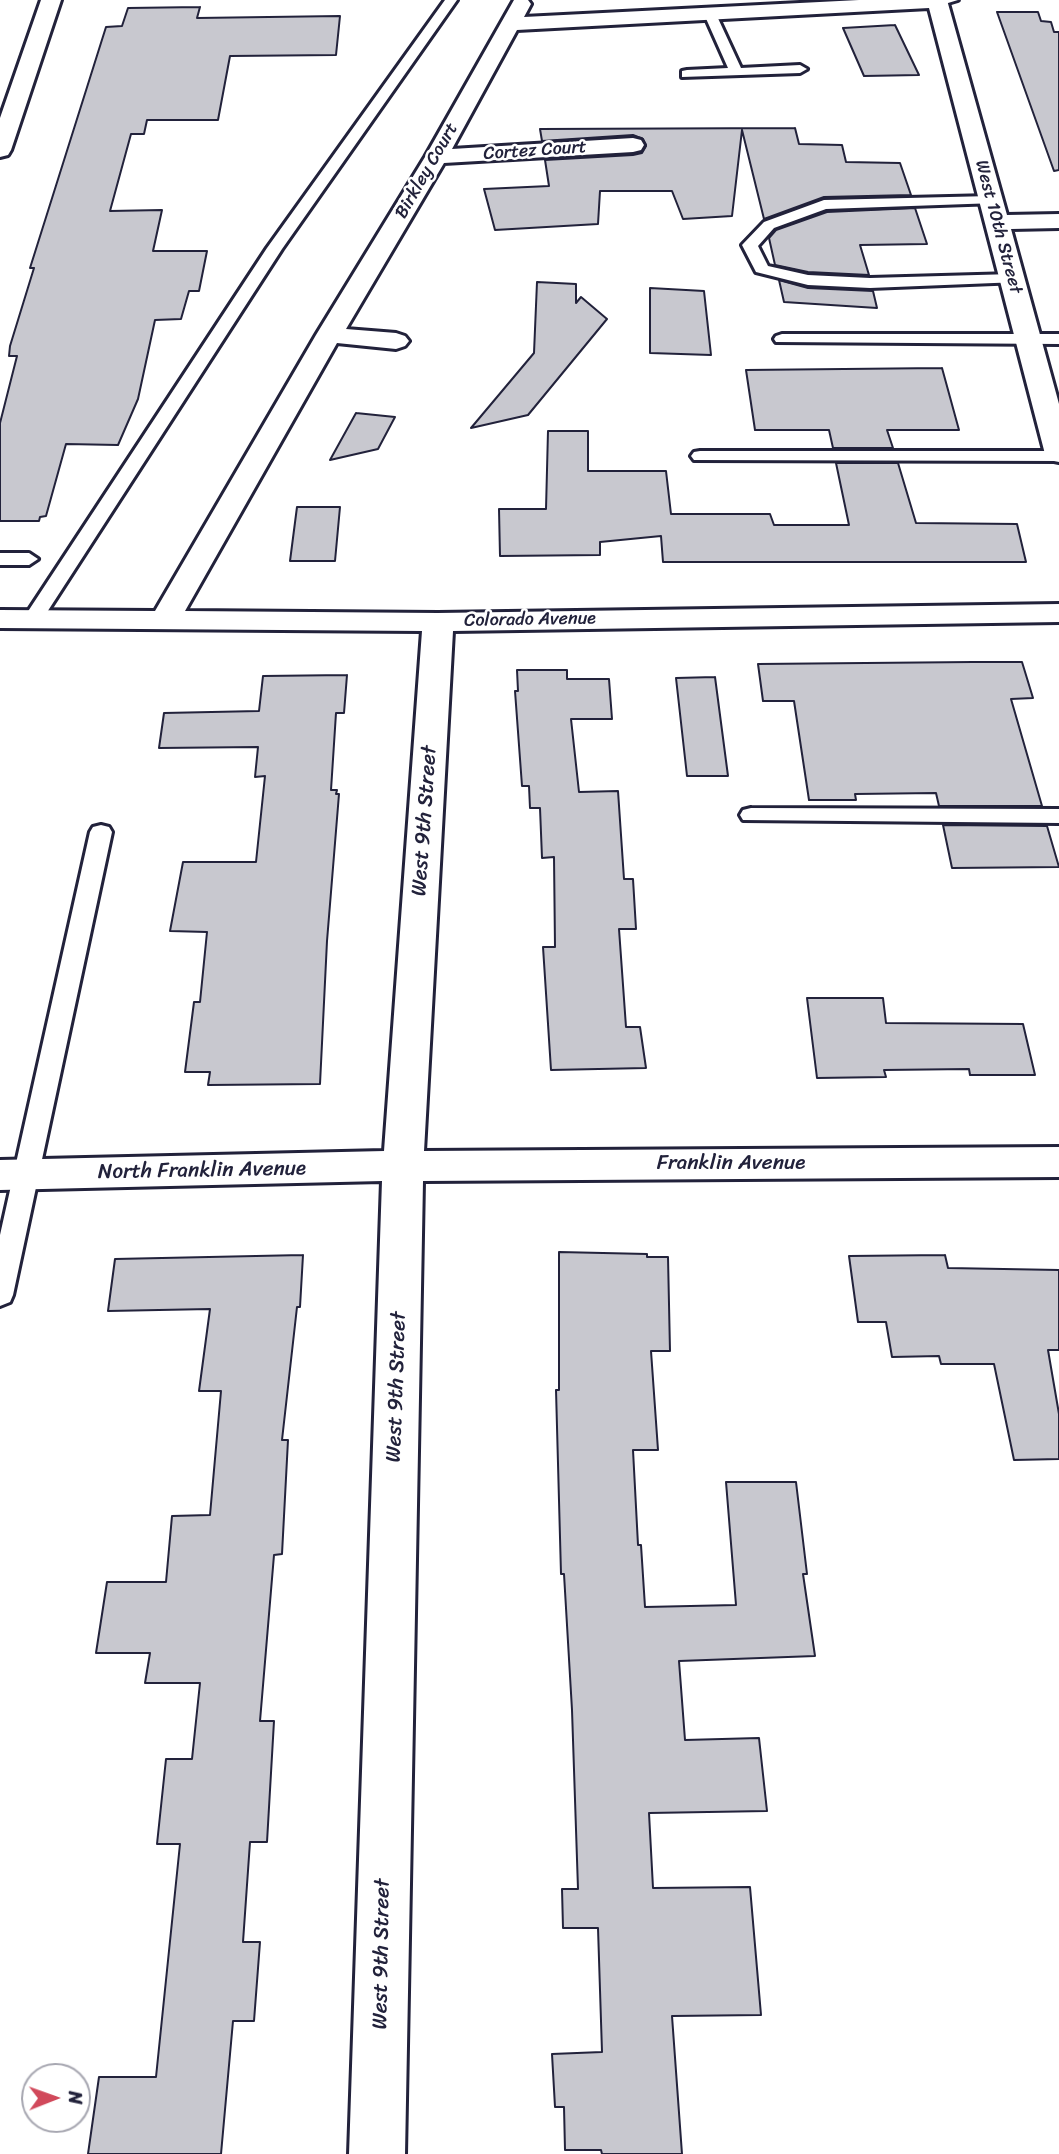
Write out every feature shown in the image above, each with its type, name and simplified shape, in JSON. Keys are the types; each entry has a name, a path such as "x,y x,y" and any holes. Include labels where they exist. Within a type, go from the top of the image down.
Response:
{"street":[{"path":"0,150 11,91 51,0"},
{"path":"517,9 710,14 942,1"},
{"name":"West 10th Street","path":"942,1 1059,455"},
{"name":"Birkley Court","path":"165,620 329,335 436,157 517,9"},
{"name":"Cortez Court","path":"436,157 633,145"},
{"path":"994,211 1059,221"},
{"path":"329,335 396,341"},
{"name":"Colorado Avenue","path":"0,619 438,622 1059,613"},
{"name":"West 9th Street","path":"377,2154 403,1166 438,622"},
{"name":"Franklin Avenue","path":"403,1166 1059,1162"},
{"name":"North Franklin Avenue","path":"12,1175 403,1166"}],"lane":[{"path":"33,620 275,248 451,0"},
{"path":"710,14 736,72"},
{"path":"687,74 800,69"},
{"path":"994,211 824,205 769,225 750,245 762,269 808,280 870,283 1013,279"},
{"path":"782,339 1059,339"},
{"path":"700,456 1059,455"},
{"path":"0,559 29,559"},
{"path":"751,815 1059,816"},
{"path":"0,1295 12,1175 101,832"}],"building":[{"path":"200,7 197,18 340,16 336,55 230,56 218,120 147,120 144,134 131,134 110,211 162,210 153,251 207,251 199,291 189,291 181,319 155,320 138,399 118,445 66,444 46,516 40,517 39,521 0,521 0,423 17,356 9,356 10,346 34,268 30,268 106,27 122,26 128,8"},
{"path":"997,12 1038,12 1041,21 1051,22 1054,32 1059,32 1059,170 1054,171"},
{"path":"895,25 919,75 864,76 843,28"},
{"path":"795,128 799,144 842,145 846,162 900,163 911,195 824,197 764,219 742,130 732,216 683,219 672,191 600,191 598,224 495,230 484,189 549,186 545,160 633,155 642,153 646,146 643,139 633,135 542,141 540,129"},
{"path":"915,208 927,244 860,245 869,275 808,272 775,265 769,238 776,230 827,212"},
{"path":"779,280 808,288 873,291 877,308 784,302"},
{"path":"537,282 576,284 576,303 581,297 607,319 528,415 471,428 534,353"},
{"path":"650,288 704,291 711,355 650,353"},
{"path":"942,368 959,430 887,430 893,448 833,448 829,430 755,430 746,370"},
{"path":"356,413 395,417 378,449 330,460"},
{"path":"548,431 588,431 588,471 666,471 671,514 770,514 774,525 849,525 836,463 898,463 916,523 1017,524 1026,562 663,562 661,536 600,542 600,555 500,556 499,509 546,509"},
{"path":"297,507 340,507 335,561 290,561"},
{"path":"1022,662 1033,698 1011,699 1042,806 939,806 936,793 855,794 856,800 809,800 794,701 763,701 758,664"},
{"path":"517,670 567,670 567,679 609,679 612,719 571,719 579,792 618,791 624,879 633,879 636,929 619,929 626,1027 640,1027 646,1068 551,1070 543,947 555,947 554,857 542,858 540,808 530,808 529,786 522,786 515,691 518,691"},
{"path":"347,675 344,713 336,713 331,790 337,790 336,794 339,794 327,941 320,1084 208,1085 210,1072 185,1072 194,1002 200,1002 207,932 170,931 183,862 256,862 265,776 255,777 258,747 159,748 164,713 259,711 263,676"},
{"path":"715,677 728,776 687,776 676,678"},
{"path":"943,825 1047,826 1059,867 952,868"},
{"path":"807,998 883,998 886,1023 1023,1024 1035,1075 970,1075 969,1069 884,1070 886,1077 817,1078"},
{"path":"559,1252 668,1257 670,1351 651,1351 658,1450 633,1450 638,1545 641,1545 645,1607 736,1605 726,1482 796,1482 807,1574 803,1574 815,1656 679,1661 685,1740 759,1738 767,1811 649,1813 653,1888 750,1887 761,2015 672,2016 682,2154 602,2154 601,2150 565,2150 564,2107 555,2107 552,2054 602,2052 598,1928 563,1928 562,1889 578,1889 572,1710 564,1574 561,1574 556,1390 559,1390"},
{"path":"303,1255 300,1307 297,1307 282,1440 288,1440 282,1554 274,1555 260,1721 274,1721 267,1842 250,1842 243,1942 260,1942 254,2021 233,2021 221,2154 88,2154 99,2077 156,2077 180,1844 157,1844 166,1759 192,1759 200,1683 145,1683 150,1653 96,1653 107,1582 166,1582 172,1516 210,1515 221,1391 199,1391 210,1309 108,1311 115,1259"},
{"path":"945,1255 948,1268 1059,1270 1059,1350 1048,1350 1059,1414 1059,1459 1014,1460 994,1364 941,1364 939,1356 892,1357 886,1322 858,1322 849,1256"}]}
